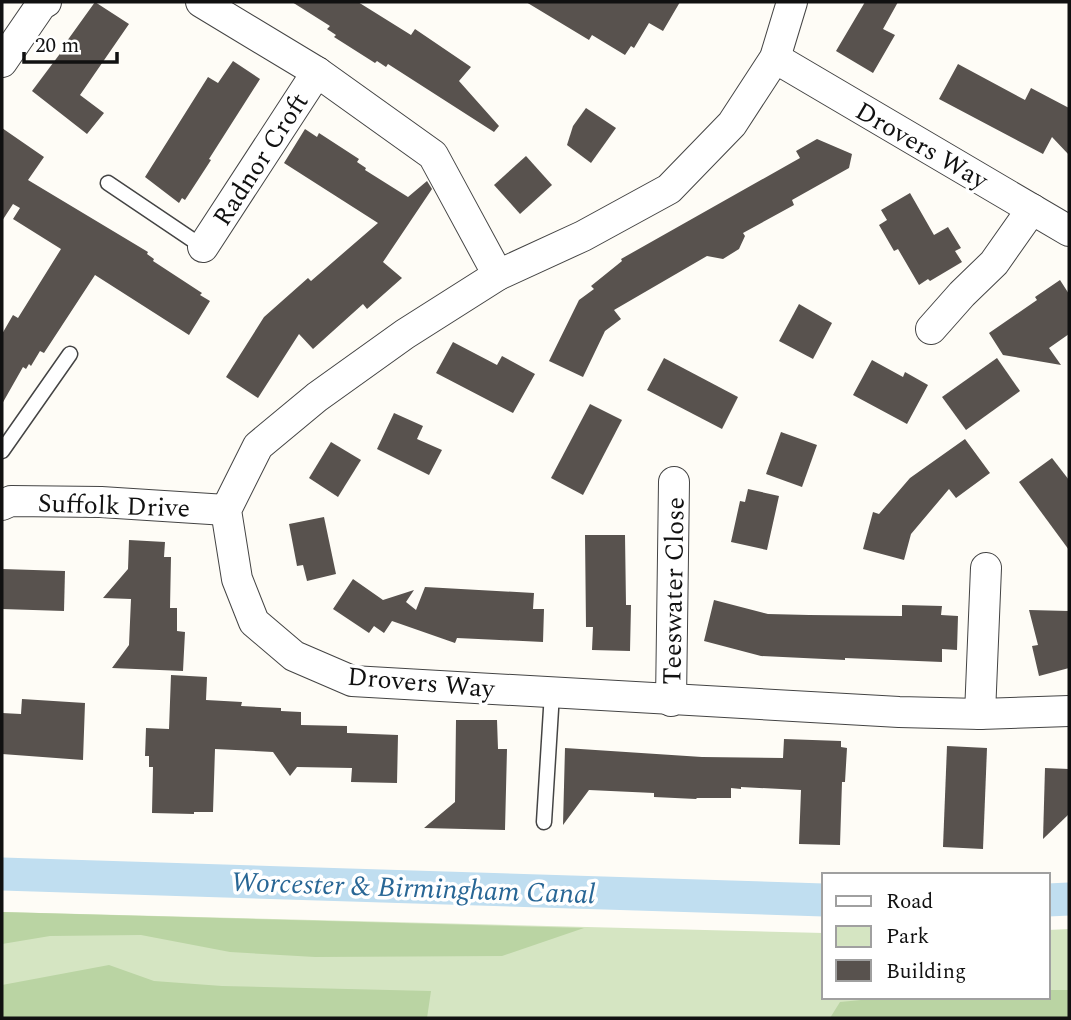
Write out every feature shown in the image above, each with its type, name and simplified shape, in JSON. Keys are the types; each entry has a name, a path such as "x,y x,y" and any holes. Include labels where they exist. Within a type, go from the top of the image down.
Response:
{"street":[{"path":"6,46 46,2"},
{"path":"201,2 317,72 433,155 498,275"},
{"path":"226,510 258,446 317,397 394,342 498,275 583,236 668,189 732,124 775,58 792,2"},
{"name":"Drovers Way","path":"775,58 1069,231"},
{"name":"Radnor Croft","path":"203,247 317,72"},
{"path":"931,329 994,263 1032,209"},
{"name":"Teeswater Close","path":"671,701 674,482"},
{"name":"Suffolk Drive","path":"5,498 226,510"},
{"name":"Drovers Way","path":"226,510 237,579 254,622 293,656 352,681 899,712 980,714 1069,711"},
{"path":"980,714 986,568"}],"lane":[{"path":"108,183 203,247"},
{"path":"2,451 70,354"},
{"path":"544,822 552,693"}],"green space":[{"path":"2,912 822,933 822,999 1050,999 1050,930 1069,929 1069,1018 2,1018"},
{"path":"2,912 584,928 502,956 315,957 230,952 141,935 50,936 2,944"},
{"path":"109,965 154,981 222,986 431,991 427,1018 2,1018 2,985"},
{"path":"1050,990 1069,990 1069,1018 830,1018 840,1002 871,999 1050,999"}],"building":[{"path":"95,2 129,24 80,95 104,113 87,134 32,91"},
{"path":"292,2 358,2 411,35 415,29 471,67 459,81 499,126 494,132 388,64 386,67 377,61 375,63 334,37 336,35 327,29 330,26"},
{"path":"526,2 680,2 663,31 649,23 634,48 631,46 625,55 592,35 589,40"},
{"path":"865,2 898,2 883,29 895,35 873,73 836,51"},
{"path":"233,61 260,79 185,200 182,198 179,203 145,177 208,77 218,83"},
{"path":"958,64 1025,100 1031,88 1069,108 1069,155 1052,137 1043,154 939,99"},
{"path":"586,108 616,128 591,163 567,145 573,126"},
{"path":"2,128 44,157 28,180 148,252 153,261 210,301 189,335 95,275 44,353 40,351 31,366 29,364 26,369 23,367 2,404 2,334 13,315 18,318 61,249 13,219 20,208 13,204 2,221"},
{"path":"305,129 317,137 319,133 359,159 357,162 366,168 365,170 408,197 427,181 432,189 383,262 402,278 367,309 363,304 313,349 299,334 258,398 226,377 264,317 308,278 311,281 378,223 284,163"},
{"path":"817,139 852,154 849,168 792,200 794,205 743,233 745,236 739,249 723,259 707,256 614,310 621,319 605,331 583,377 549,361 579,300 594,289 591,286 622,261 621,259 800,158 796,151"},
{"path":"526,156 552,185 520,214 494,185"},
{"path":"910,193 934,235 948,227 961,248 955,251 962,262 919,285 898,249 894,251 879,225 887,220 881,210"},
{"path":"1060,280 1069,294 1069,334 1049,348 1061,365 1003,355 989,333 1037,300 1035,297"},
{"path":"799,304 832,323 813,359 779,341"},
{"path":"453,342 497,365 502,356 535,374 513,413 436,373"},
{"path":"664,358 738,397 722,429 647,390"},
{"path":"997,358 1020,391 966,430 942,397"},
{"path":"872,360 903,377 905,372 928,385 907,424 853,395"},
{"path":"590,404 622,420 583,495 551,478"},
{"path":"394,413 423,426 417,439 442,450 429,475 377,449"},
{"path":"781,432 817,445 802,487 766,474"},
{"path":"965,439 990,473 956,498 949,489 911,534 904,560 863,549 873,512 879,514 910,478"},
{"path":"331,442 361,460 338,497 309,478"},
{"path":"1052,458 1069,480 1069,550 1019,482"},
{"path":"748,489 779,496 767,550 731,542 740,501 745,502"},
{"path":"324,517 336,574 307,581 303,565 297,566 289,524"},
{"path":"585,535 625,535 626,605 631,605 630,651 592,650 593,627 586,627"},
{"path":"129,540 165,542 164,557 171,557 170,608 177,608 177,631 185,632 183,671 112,668 129,645 131,599 103,598 128,569"},
{"path":"2,569 65,571 64,611 2,609"},
{"path":"353,579 383,600 414,590 406,602 416,610 425,587 534,593 533,609 544,609 543,642 457,638 455,643 392,621 384,633 374,626 369,633 333,609"},
{"path":"714,600 768,614 902,616 902,605 942,606 941,615 958,616 957,650 942,649 942,662 761,656 704,641"},
{"path":"1029,610 1069,611 1069,668 1039,676 1032,646 1038,645"},
{"path":"171,675 207,677 206,700 242,702 241,706 301,712 301,725 347,726 347,733 398,735 397,783 351,782 352,768 297,767 290,776 273,752 215,749 213,812 152,813 153,767 149,767 149,756 145,756 146,728 169,729"},
{"path":"22,699 85,703 83,760 2,754 2,713 21,714"},
{"path":"456,720 497,720 498,749 507,749 505,830 424,828 455,802"},
{"path":"784,739 841,741 841,747 847,748 845,782 842,782 840,845 799,844 801,790 741,787 731,788 731,798 696,799 654,797 654,793 589,790 563,825 565,748 702,757 783,758"},
{"path":"947,746 987,748 983,849 943,847"},
{"path":"1045,768 1069,769 1069,814 1043,839"}],"waterway":[{"name":"Worcester & Birmingham Canal","path":"2,874 822,900"},
{"name":"Worcester & Birmingham Canal","path":"1050,900 1069,899"}]}
